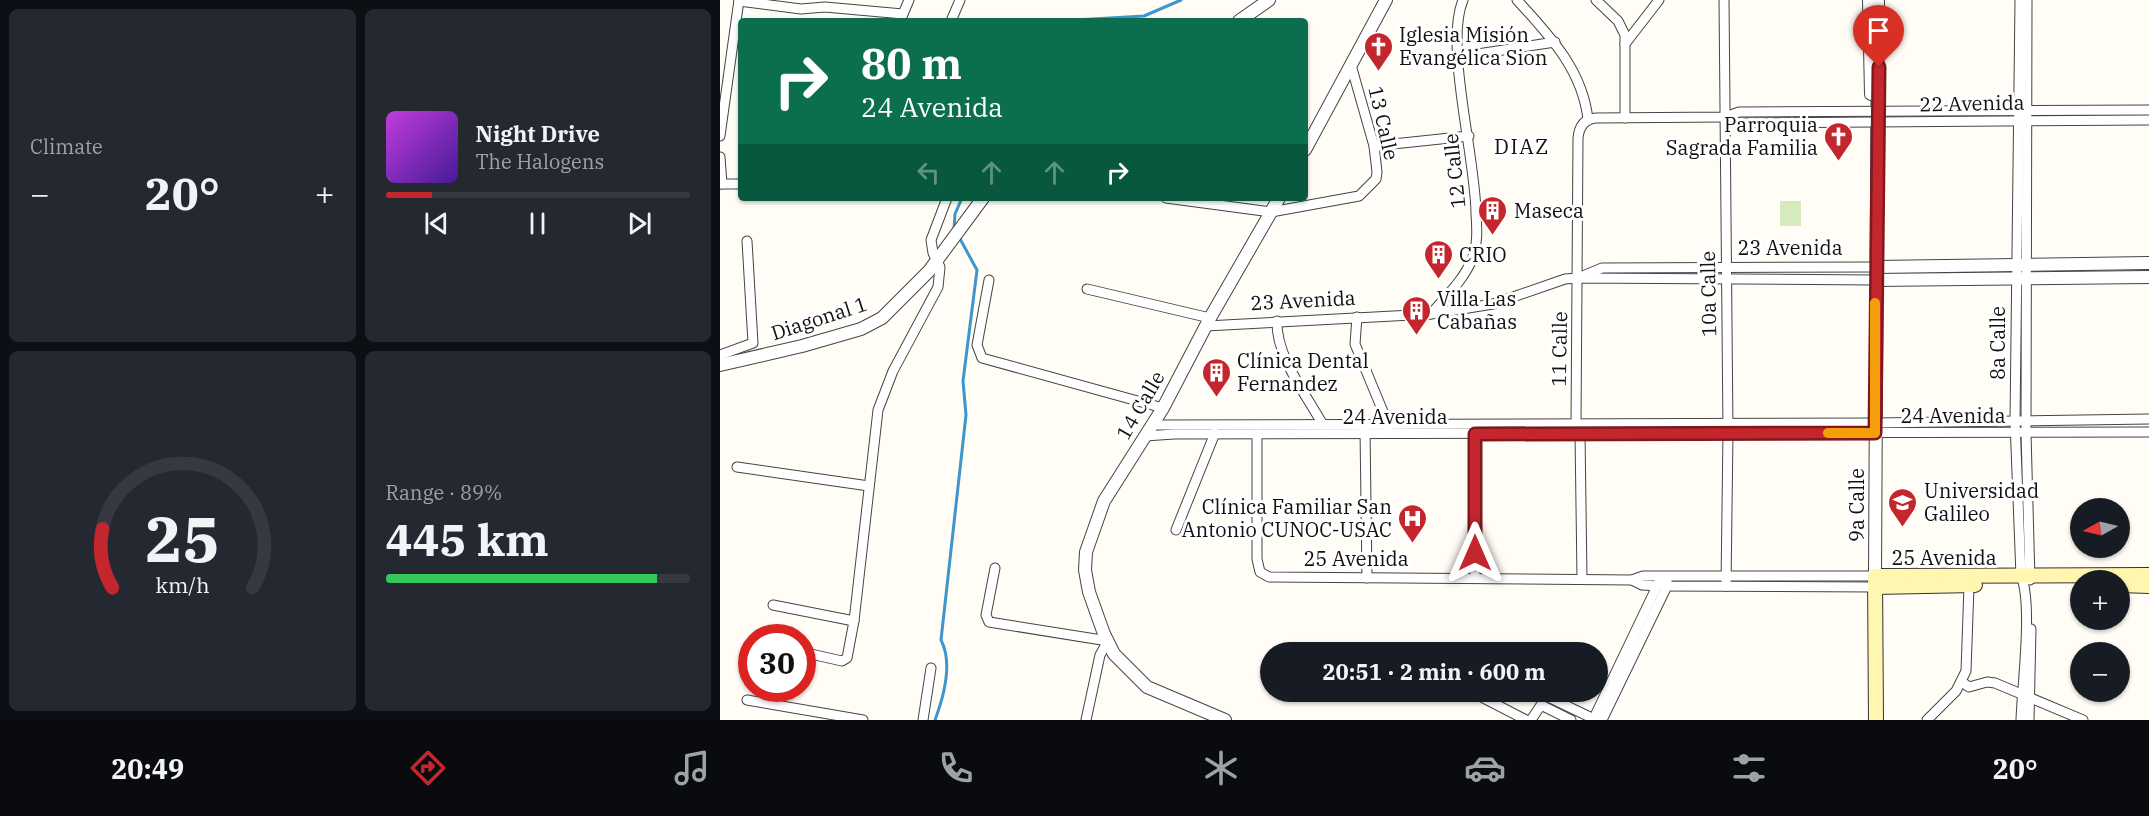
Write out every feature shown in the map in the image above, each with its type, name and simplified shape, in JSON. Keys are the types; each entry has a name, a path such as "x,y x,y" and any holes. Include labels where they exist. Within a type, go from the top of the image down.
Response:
{"main road":[{"name":"25 Avenida","path":"1875,582 1969,585 2149,575"},
{"name":"25 Avenida","path":"1875,582 2027,581 2070,584"},
{"name":"9a Calle","path":"1875,582 1876,720"},
{"path":"2130,585 2149,586"}],"street":[{"path":"720,136 739,0 801,9 825,7 901,17 909,0"},
{"path":"952,18 960,0"},
{"path":"1243,18 1269,0"},
{"path":"1308,144 1386,0"},
{"name":"12 Calle","path":"1431,314 1466,271 1475,250 1476,207 1458,57 1459,11 1463,0"},
{"name":"11 Calle","path":"1517,0 1555,42 1582,91 1586,121 1579,129 1578,138 1578,429 1582,578"},
{"path":"1596,0 1622,26 1625,44 1625,118"},
{"path":"1625,44 1659,0"},
{"name":"10a Calle","path":"1725,0 1725,266 1728,428 1726,586"},
{"name":"9a Calle","path":"1869,0 1876,145 1875,582"},
{"name":"9a Calle","path":"1875,117 1878,0"},
{"name":"8a Calle","path":"2020,0 2023,115"},
{"name":"8a Calle","path":"2027,0 2021,280 2026,421 2026,696 2030,720"},
{"path":"1458,57 1555,42"},
{"name":"13 Calle","path":"1271,212 1351,199 1369,187 1377,176 1374,146 1351,65"},
{"name":"22 Avenida","path":"1586,121 1625,118 1725,117 1739,112 1875,117 2149,110"},
{"name":"22 Avenida","path":"2023,115 2149,120"},
{"path":"1374,146 1469,136"},
{"path":"720,158 721,184 738,184"},
{"path":"816,655 845,660 854,621 881,399 893,371 936,292 940,272 931,240 945,201"},
{"name":"Diagonal 1","path":"720,365 802,346 875,322 889,312 938,260 980,201"},
{"path":"1188,201 1271,212"},
{"name":"14 Calle","path":"1225,720 1147,687 1114,654 1089,592 1085,570 1086,552 1104,501 1162,408 1277,201"},
{"path":"720,355 753,343 747,241"},
{"name":"23 Avenida","path":"1578,278 1602,268 2149,263"},
{"name":"23 Avenida","path":"1087,289 1208,322 1431,314 1492,304 1565,279 1578,278 1597,280 1726,278 2021,280 2149,277"},
{"path":"989,280 977,345 982,358 1162,408"},
{"name":"8a Calle","path":"2021,280 2015,433 2027,581"},
{"path":"1357,317 1355,344 1388,429"},
{"path":"1278,321 1280,345 1323,425"},
{"name":"24 Avenida","path":"1875,428 2015,421 2149,419"},
{"name":"24 Avenida","path":"1152,425 1323,425 1365,430"},
{"name":"24 Avenida","path":"1145,436 1388,429 1875,428 2015,433 2149,432"},
{"path":"1475,429 1475,576"},
{"path":"1365,430 1366,578"},
{"path":"1176,530 1215,434"},
{"name":"25 Avenida","path":"1257,434 1257,553 1260,572 1274,577 1582,578 1726,586 1875,582"},
{"path":"737,467 869,486"},
{"path":"995,568 986,615 989,622 1108,641 1100,655 1086,720"},
{"name":"25 Avenida","path":"1663,582 1726,576 1875,582"},
{"path":"1559,702 1596,720 1663,582"},
{"path":"1927,720 1962,682 1967,658 1969,585"},
{"path":"773,605 854,621"},
{"path":"924,720 931,668"},
{"path":"1962,682 1969,687 1991,682 2083,720"},
{"name":"8a Calle","path":"2021,720 2026,696"},
{"path":"759,702 863,720"},
{"path":"1491,702 1526,720"},
{"path":"1532,720 1541,705 1571,720"}],"green space":[{"path":"1780,201 1801,201 1801,226 1780,226"}],"waterway":[{"path":"1110,18 1144,16 1181,0"},
{"path":"954,229 955,214 961,201"},
{"path":"935,720 946,680 945,649 941,640 966,415 963,381 977,270 959,237"}],"slow traffic":[{"path":"1828,433 1875,433 1875,303"}],"place":[{"name":"Iglesia Misión Evangélica Sion","path":"1378,72"},
{"name":"Parroquia Sagrada Familia","path":"1839,162"},
{"name":"Maseca","path":"1493,236"},
{"name":"CRIO","path":"1438,280"},
{"name":"Villa Las Cabañas","path":"1416,336"},
{"name":"Clínica Dental Fernandez","path":"1216,398"},
{"name":"Universidad Galileo","path":"1903,528"},
{"name":"Clínica Familiar San Antonio CUNOC-USAC","path":"1413,544"}],"district":[{"name":"DIAZ","path":"1522,146"}],"route":[{"path":"1475,553 1475,434 1875,433 1875,206 1879,67"}]}
